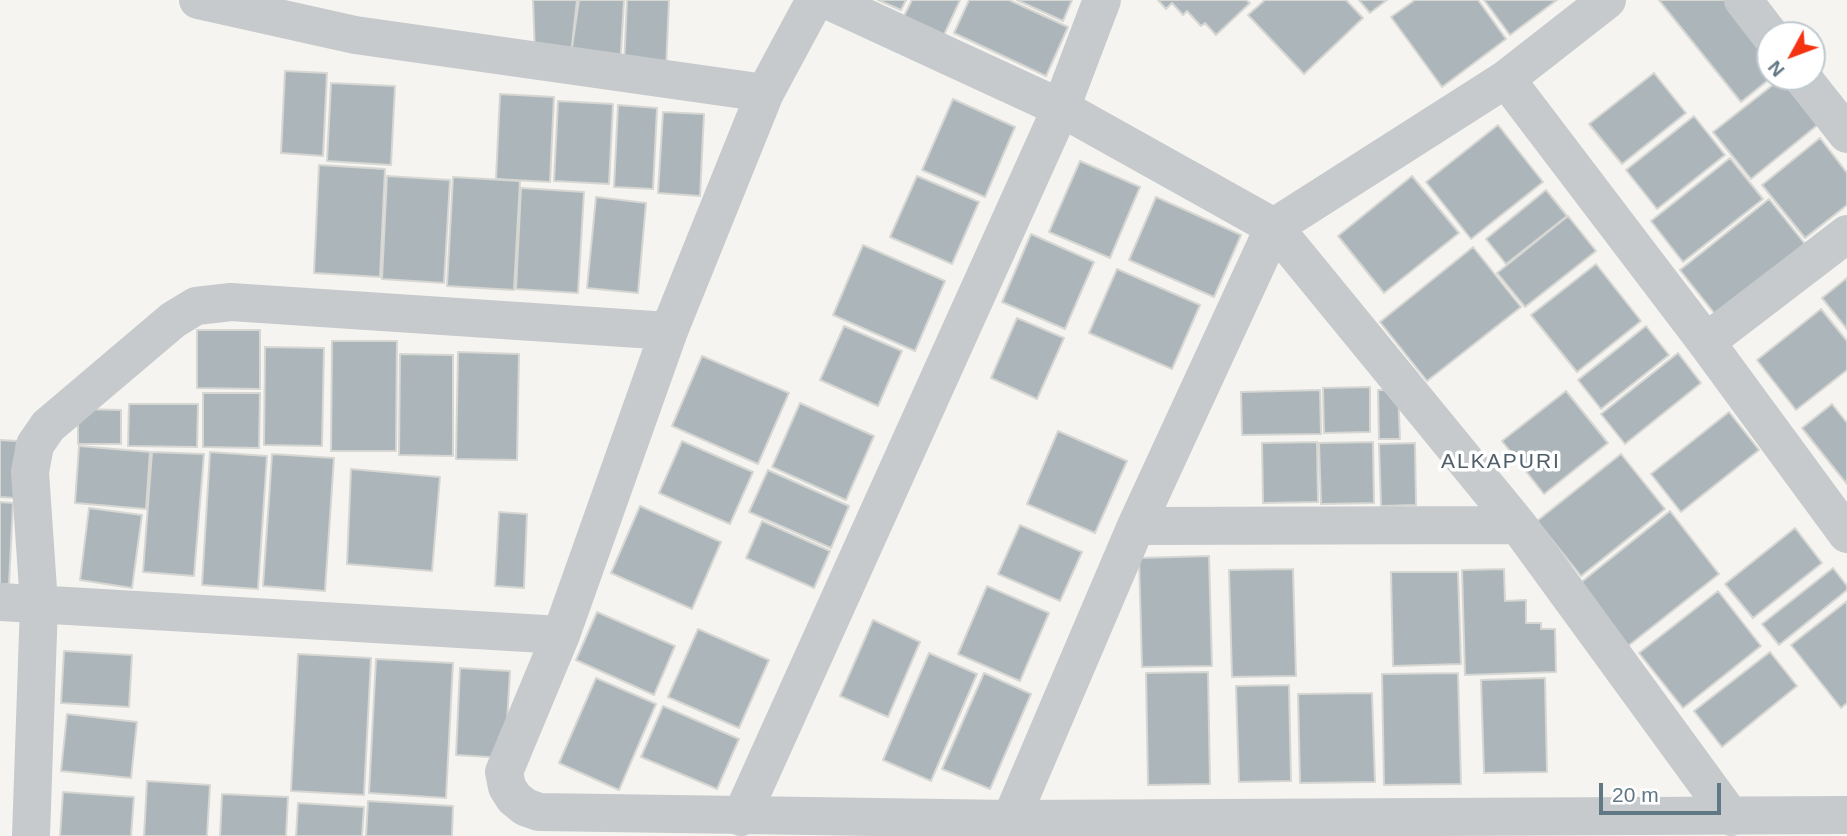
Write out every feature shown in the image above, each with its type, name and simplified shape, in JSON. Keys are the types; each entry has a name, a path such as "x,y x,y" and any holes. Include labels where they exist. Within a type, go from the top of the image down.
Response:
{"street":[{"path":"198,0 355,35 765,93"},
{"path":"815,0 765,93 669,331 561,635 504,772 507,787 514,798 525,807 538,812 1011,819 1847,815"},
{"path":"827,0 1061,108 1274,227 1518,525 1731,817"},
{"path":"741,817 1061,108 1101,0"},
{"path":"1011,819 1136,526 1274,227 1506,79 1607,0"},
{"path":"1743,0 1759,21"},
{"path":"1506,79 1843,520"},
{"path":"1813,91 1847,134"},
{"path":"1706,342 1847,234"},
{"path":"31,836 39,604 30,472 35,445 48,426 173,320 196,306 232,302 669,331"},
{"path":"1136,526 1518,525"},
{"path":"0,602 561,635"}],"building":[{"path":"533,0 577,0 571,54 535,53"},
{"path":"579,0 624,0 620,68 571,54"},
{"path":"627,0 669,0 666,69 624,67"},
{"path":"878,0 906,0 901,10"},
{"path":"912,0 960,0 943,37 903,18"},
{"path":"969,0 1009,0 1068,27 1046,76 954,33"},
{"path":"1017,0 1072,0 1063,21"},
{"path":"1158,0 1246,0 1250,3 1216,35 1205,23 1201,26 1187,11 1183,15 1172,3 1166,9"},
{"path":"1265,0 1346,0 1363,18 1304,74 1248,15"},
{"path":"1359,0 1387,0 1370,13"},
{"path":"1415,0 1478,0 1506,39 1442,87 1391,17"},
{"path":"1484,0 1557,0 1510,35"},
{"path":"1659,0 1728,0 1756,35 1756,90 1741,102"},
{"path":"285,71 327,73 323,156 281,153"},
{"path":"1654,73 1686,113 1622,164 1589,124"},
{"path":"331,83 395,86 391,165 327,161"},
{"path":"1765,91 1794,91 1820,123 1751,179 1713,132"},
{"path":"500,94 554,97 550,182 496,179"},
{"path":"953,99 1015,127 985,197 922,170"},
{"path":"558,101 613,104 609,184 554,181"},
{"path":"618,105 657,108 653,189 614,187"},
{"path":"663,112 704,114 700,196 658,193"},
{"path":"1694,116 1725,155 1657,209 1626,170"},
{"path":"1498,125 1543,182 1471,239 1426,182"},
{"path":"1820,138 1847,173 1847,205 1805,238 1762,185"},
{"path":"1730,158 1763,199 1683,262 1651,221"},
{"path":"1080,161 1140,187 1110,258 1049,232"},
{"path":"319,165 385,169 380,277 314,273"},
{"path":"387,176 450,180 444,283 382,279"},
{"path":"917,176 979,202 952,264 890,237"},
{"path":"1412,176 1459,233 1384,293 1338,236"},
{"path":"453,177 520,181 514,290 447,286"},
{"path":"521,188 584,192 578,293 516,289"},
{"path":"1546,190 1567,216 1506,264 1486,239"},
{"path":"596,197 646,203 638,293 587,288"},
{"path":"1156,197 1241,235 1214,297 1129,260"},
{"path":"1769,199 1805,244 1715,314 1680,270"},
{"path":"1568,216 1596,251 1525,307 1497,273"},
{"path":"1031,234 1094,262 1065,329 1002,302"},
{"path":"863,245 945,281 915,351 833,315"},
{"path":"1473,247 1521,307 1427,381 1380,322"},
{"path":"1596,264 1641,321 1577,372 1531,315"},
{"path":"1117,269 1200,305 1172,369 1089,333"},
{"path":"1847,278 1847,329 1822,298"},
{"path":"1821,309 1847,341 1847,370 1796,410 1757,360"},
{"path":"1017,318 1064,338 1037,399 991,378"},
{"path":"844,326 902,351 878,406 820,380"},
{"path":"1646,326 1669,355 1601,409 1578,380"},
{"path":"197,330 260,330 260,389 197,388"},
{"path":"332,341 397,341 396,451 331,451"},
{"path":"265,347 324,348 322,446 264,445"},
{"path":"458,352 519,354 517,460 456,459"},
{"path":"1678,353 1701,383 1625,444 1601,414"},
{"path":"400,354 453,355 453,456 399,455"},
{"path":"702,356 789,393 758,464 672,426"},
{"path":"1370,387 1370,432 1324,433 1323,388"},
{"path":"1320,390 1321,434 1242,435 1241,392"},
{"path":"1378,390 1398,390 1400,439 1379,439"},
{"path":"1566,391 1608,443 1544,494 1502,441"},
{"path":"203,393 260,393 259,448 203,447"},
{"path":"800,403 874,436 846,500 772,467"},
{"path":"129,404 198,404 197,447 128,446"},
{"path":"1832,404 1847,423 1847,484 1802,428"},
{"path":"78,409 121,410 121,444 78,444"},
{"path":"1729,412 1759,450 1681,512 1651,474"},
{"path":"1058,431 1127,461 1095,533 1027,504"},
{"path":"0,440 17,441 14,498 0,497"},
{"path":"682,441 753,472 730,524 659,493"},
{"path":"1317,442 1318,502 1263,503 1262,443"},
{"path":"1373,442 1374,503 1321,504 1319,443"},
{"path":"1415,443 1416,505 1381,506 1379,444"},
{"path":"79,446 150,452 146,509 75,503"},
{"path":"152,452 204,454 194,576 143,572"},
{"path":"210,452 267,456 258,589 202,585"},
{"path":"272,454 334,458 325,591 263,586"},
{"path":"1621,454 1665,509 1581,576 1537,521"},
{"path":"351,469 440,477 432,571 347,564"},
{"path":"768,470 849,506 831,548 749,512"},
{"path":"0,502 13,503 9,584 0,584"},
{"path":"640,506 721,542 692,609 611,573"},
{"path":"89,508 142,515 132,588 80,580"},
{"path":"1670,511 1719,574 1628,646 1579,584"},
{"path":"499,512 527,514 524,588 495,586"},
{"path":"762,521 830,551 814,588 746,558"},
{"path":"1020,525 1082,552 1060,601 998,574"},
{"path":"1795,528 1822,563 1753,618 1725,584"},
{"path":"1209,556 1212,666 1142,667 1139,558"},
{"path":"1833,568 1847,586 1847,590 1779,645 1762,624"},
{"path":"1293,569 1296,676 1232,677 1229,570"},
{"path":"1504,569 1505,601 1526,600 1526,623 1541,623 1541,629 1555,629 1556,672 1465,675 1462,570"},
{"path":"1391,572 1458,572 1461,664 1393,666"},
{"path":"987,586 1049,613 1020,681 958,654"},
{"path":"1718,591 1761,646 1683,708 1639,653"},
{"path":"1847,601 1847,703 1841,708 1791,645"},
{"path":"597,612 675,646 654,695 576,660"},
{"path":"873,620 920,642 888,717 840,696"},
{"path":"698,629 769,660 739,728 668,697"},
{"path":"64,651 132,655 129,707 61,703"},
{"path":"1770,652 1797,686 1722,747 1694,711"},
{"path":"929,653 977,674 931,781 883,760"},
{"path":"298,654 371,658 364,795 291,791"},
{"path":"376,659 453,663 446,798 369,793"},
{"path":"460,668 510,671 505,758 456,755"},
{"path":"1208,672 1210,784 1148,785 1146,673"},
{"path":"984,673 1031,694 990,789 942,769"},
{"path":"1458,673 1461,784 1384,785 1382,674"},
{"path":"596,678 656,704 619,790 559,763"},
{"path":"1545,678 1547,772 1484,773 1481,680"},
{"path":"1289,685 1291,781 1239,782 1236,686"},
{"path":"1372,693 1375,782 1300,783 1298,694"},
{"path":"663,706 739,739 717,789 641,757"},
{"path":"67,714 137,722 131,778 61,771"},
{"path":"147,781 210,785 207,836 144,836"},
{"path":"63,792 134,797 131,836 60,836"},
{"path":"222,794 288,797 286,836 220,836"},
{"path":"368,801 453,806 452,836 366,836"},
{"path":"298,803 364,807 362,836 296,836"}],"district":[{"name":"ALKAPURI","path":"1501,462"}]}
